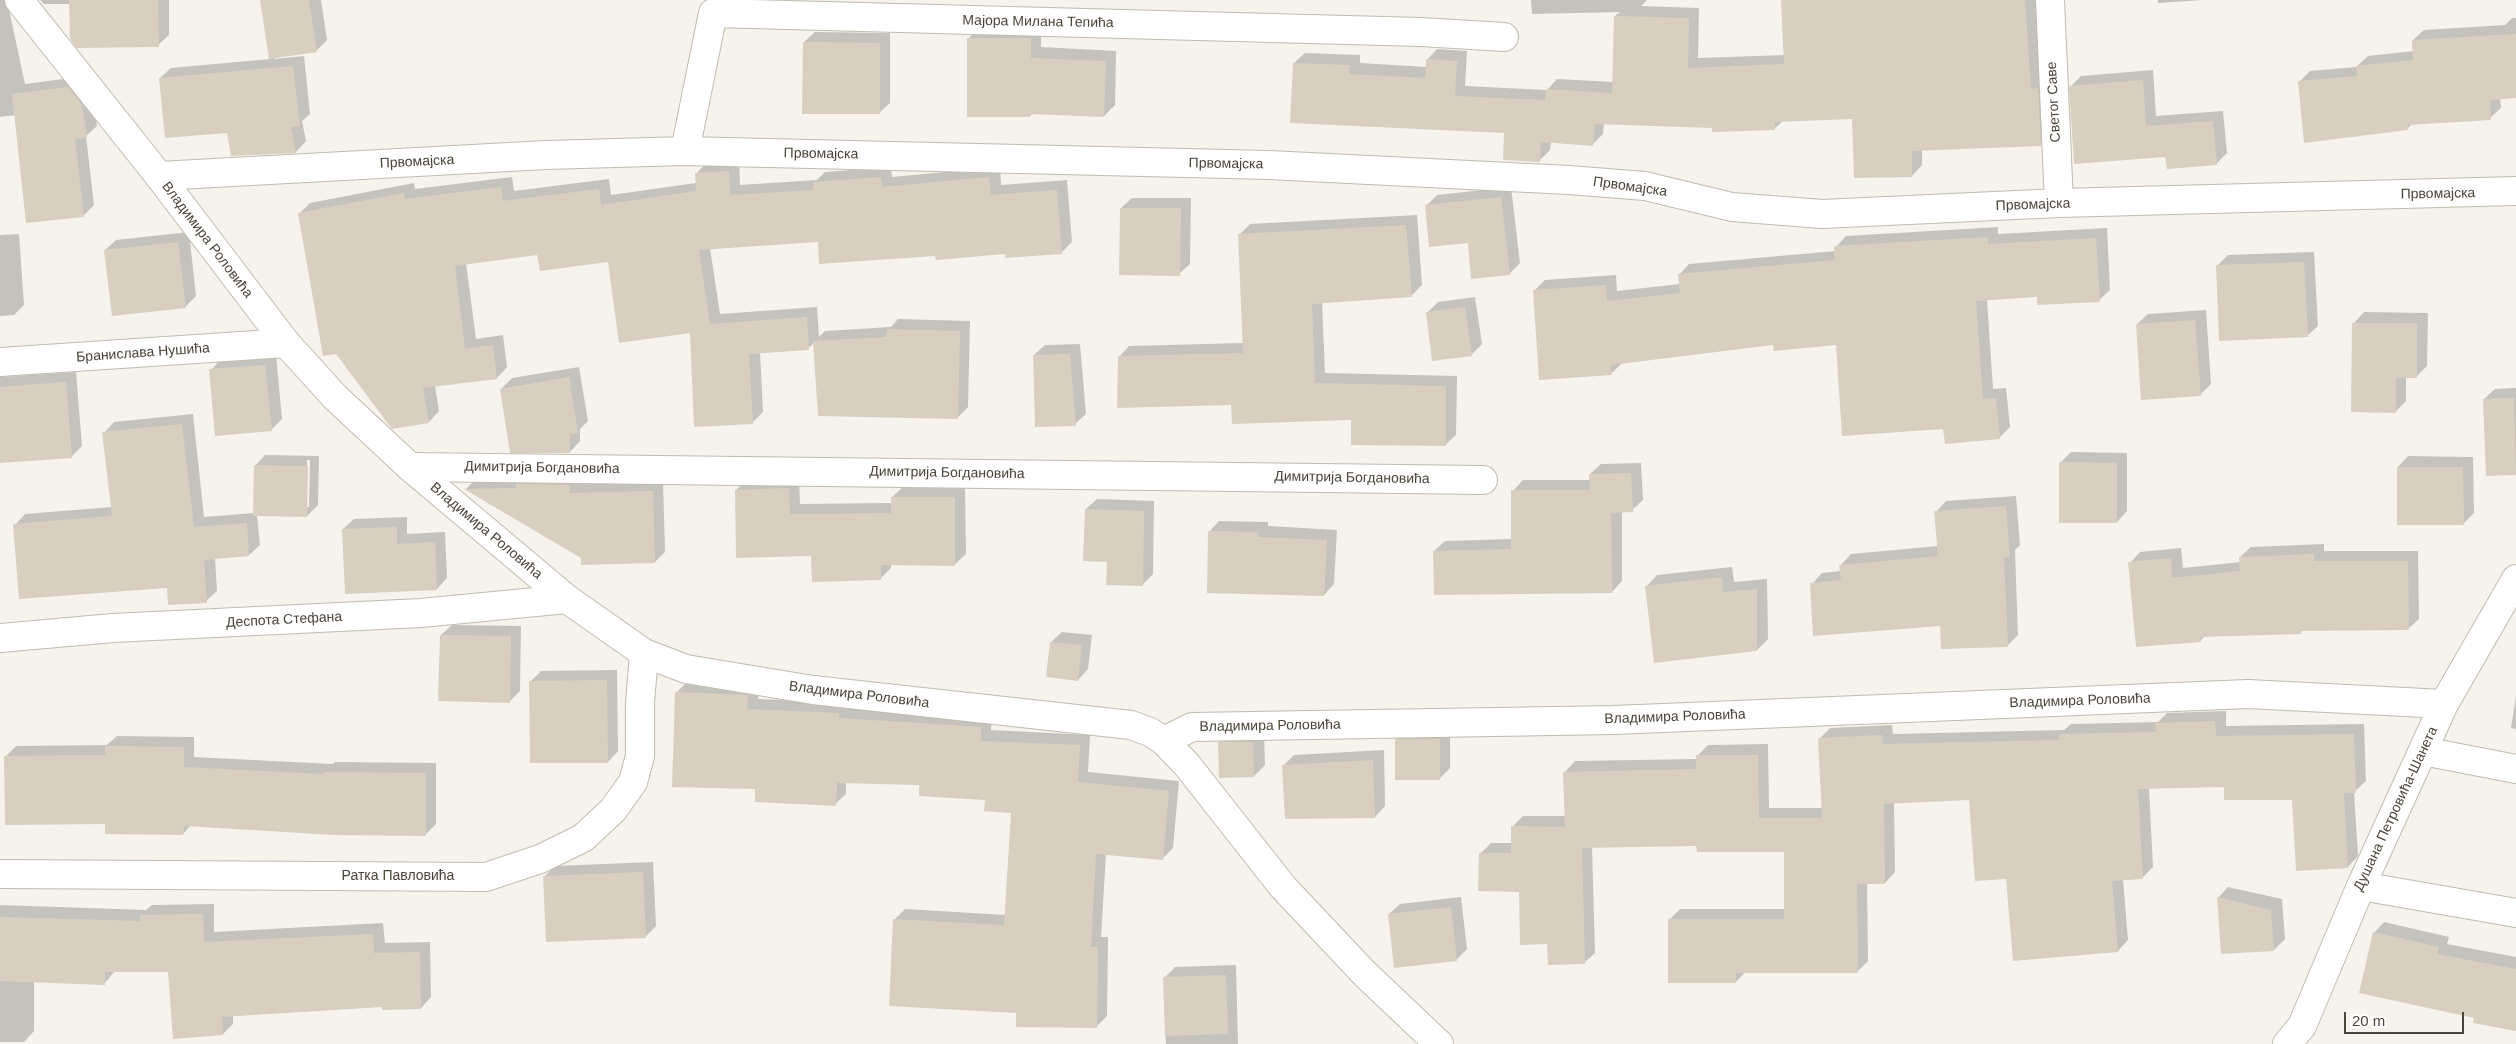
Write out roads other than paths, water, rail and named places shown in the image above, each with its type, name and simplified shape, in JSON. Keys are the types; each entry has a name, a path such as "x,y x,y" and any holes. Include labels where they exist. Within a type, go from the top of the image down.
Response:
{"street":[{"path":"19,0 159,176"},
{"name":"Светог Саве","path":"2050,0 2059,203"},
{"name":"Мајора Милана Тепића","path":"685,151 713,13 1421,32 1504,37"},
{"name":"Првомајска","path":"159,176 546,155 685,151 1269,165 1569,180 1646,186 1732,206 1822,214 2059,203 2516,192"},
{"name":"Владимира Роловића","path":"159,176 286,343 335,397 410,467 567,599 644,653 686,669 750,681 1131,725 1150,732 1164,741 1192,727 1614,720 2248,694 2444,704"},
{"name":"Бранислава Нушића","path":"0,362 286,343"},
{"name":"Димитрија Богдановића","path":"410,467 1483,480"},
{"name":"Душана Петровића-Шанета","path":"2287,1044 2302,1026 2361,886 2444,704 2516,579"},
{"name":"Деспота Стефана","path":"0,638 113,628 421,613 567,599"},
{"name":"Ратка Павловића","path":"0,874 486,877 540,859 583,838 613,810 633,782 640,756 640,702 644,653"},
{"path":"1164,741 1186,765 1283,886 1365,974 1439,1044"},
{"path":"2423,751 2516,769"},
{"path":"2361,886 2516,913"}]}
